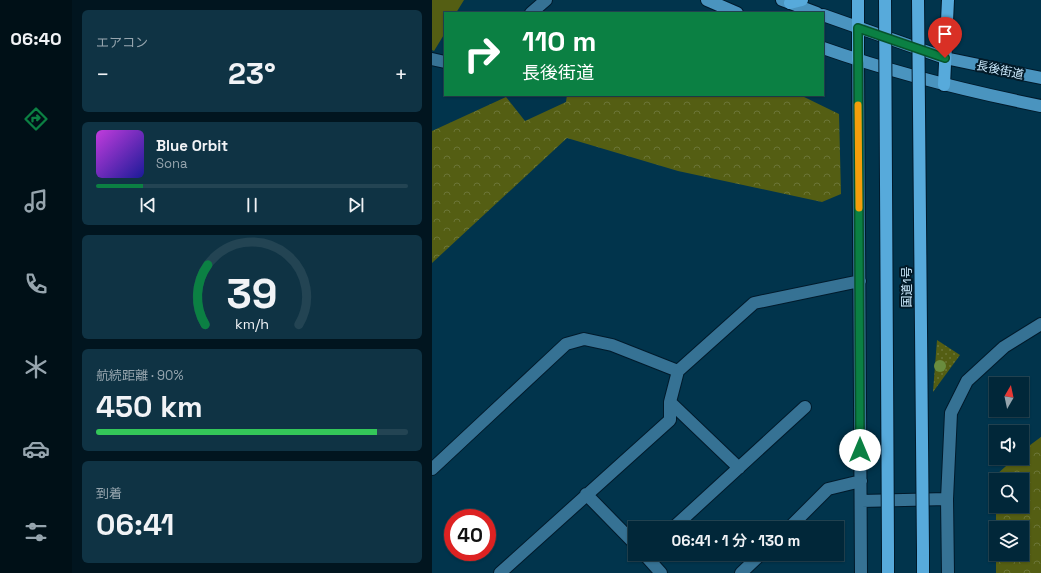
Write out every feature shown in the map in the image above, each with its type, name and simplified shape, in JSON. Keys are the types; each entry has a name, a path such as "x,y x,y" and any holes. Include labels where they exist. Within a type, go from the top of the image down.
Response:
{"highway":[{"path":"786,2 802,0"},
{"path":"858,0 858,60"},
{"name":"国道1号","path":"885,0 888,573"},
{"name":"国道1号","path":"918,0 923,573"},
{"path":"944,85 948,0"}],"main road":[{"path":"707,0 734,12"},
{"path":"786,2 814,12"},
{"name":"長後街道","path":"824,15 945,58 1041,78"},
{"path":"824,48 858,60 944,85 1041,106"}],"street":[{"path":"532,12 546,0"},
{"path":"432,59 444,62"},
{"path":"858,60 862,573"},
{"path":"500,573 670,420 670,402 678,371 754,304 860,282"},
{"path":"948,573 947,499 951,413 967,381 1004,347 1041,324"},
{"path":"432,469 566,344 584,340 612,345 678,371"},
{"path":"670,402 739,468"},
{"path":"681,521 805,407"},
{"path":"796,521 828,489 861,481"},
{"path":"586,494 628,537"},
{"path":"861,501 947,499"},
{"path":"650,561 661,573"},
{"path":"741,573 754,561"}],"green space":[{"path":"432,0 464,0 457,12 444,12 444,35 434,51 432,50"},
{"path":"567,96 802,96 839,114 841,194 822,202 678,171 567,138 432,263 432,131 506,97 525,121 566,102"},
{"path":"937,340 960,355 933,392"},
{"path":"1041,437 1041,573 996,573 996,561 1029,561 1029,521 996,521 996,513 1029,513 1029,473 998,473 1007,465 1029,465 1029,446"}],"slow traffic":[{"path":"858,105 859,208"}],"route":[{"path":"860,450 858,28 945,58"}]}
